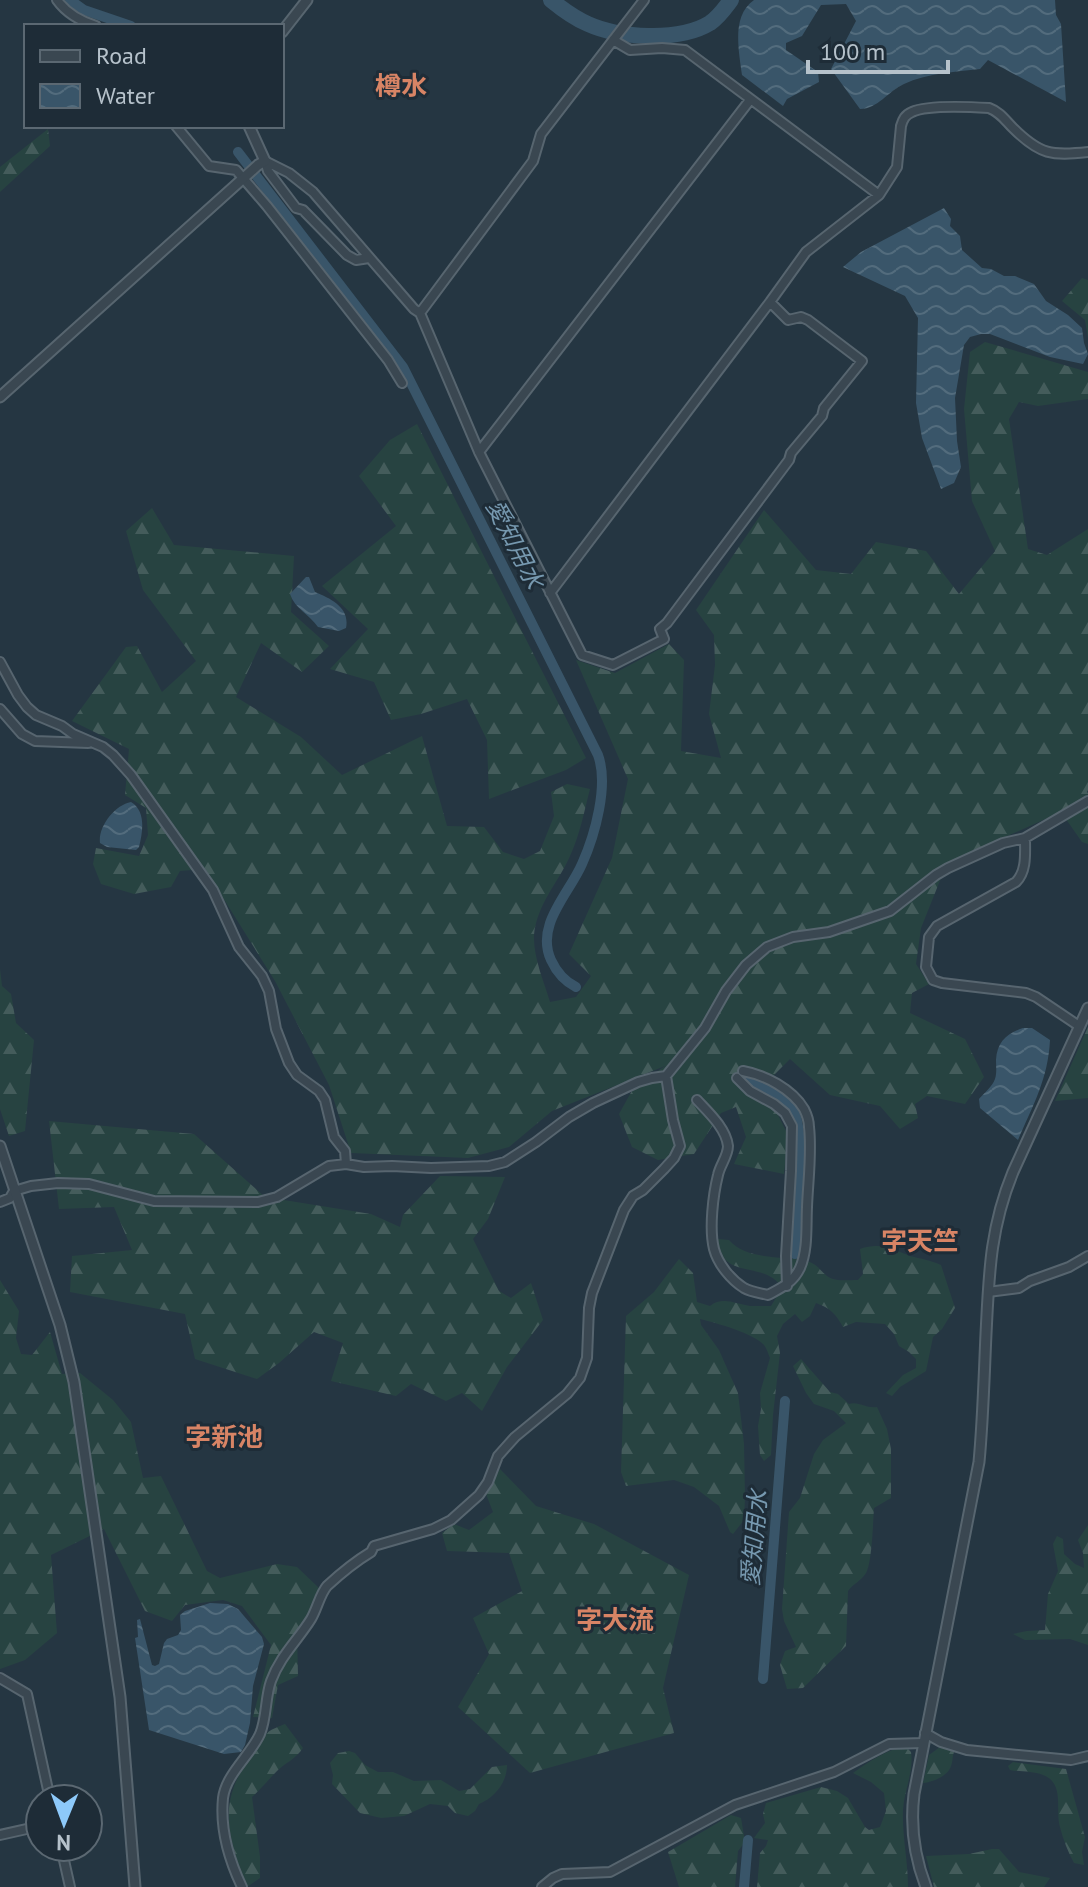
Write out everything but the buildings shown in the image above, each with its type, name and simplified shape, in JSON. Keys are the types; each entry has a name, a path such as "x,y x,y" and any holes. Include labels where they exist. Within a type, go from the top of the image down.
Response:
{"street":[{"path":"57,0 69,14 90,24"},
{"path":"284,29 307,0"},
{"path":"420,313 523,176 533,161 541,134 644,0"},
{"path":"615,38 630,50 685,50 879,195"},
{"path":"479,452 750,100"},
{"path":"550,593 806,252 879,195 897,167 902,120 907,115 916,110 989,108 998,112 1043,151 1061,155 1088,152"},
{"path":"178,128 205,162 214,167 236,170 244,178 388,360 402,383"},
{"path":"250,128 262,163 296,208 303,210 347,255 356,260 369,258"},
{"path":"262,163 289,173 313,192 420,313 479,452 582,655 613,665 664,639 660,629 862,361 808,320 801,317 788,320 770,302"},
{"path":"0,397 262,163"},
{"path":"267,206 284,193"},
{"path":"0,662 18,695 36,715 103,747 113,755 131,775 218,898 239,947 262,976 269,991 276,1029 289,1063 297,1075 319,1091 325,1100 332,1132 345,1151 346,1164"},
{"path":"0,709 22,734 35,741 93,744"},
{"path":"0,1202 10,1198 14,1191 58,1183 89,1184 154,1201 258,1202 286,1192 329,1166 431,1168 489,1166 505,1162 593,1103 638,1082 666,1076 705,1028 726,991 746,965 767,947 793,937 829,932 890,911 948,868 1003,843 1025,838 1088,801"},
{"path":"1025,838 1022,877 937,926 929,937 926,967 933,980 942,983 1026,993 1079,1026"},
{"path":"926,1887 916,1857 911,1817 979,1462 994,1227 1003,1196 1088,1008"},
{"path":"697,1100 714,1118 728,1145 715,1188 714,1250 721,1265 746,1289 768,1295 787,1286 804,1258 809,1123 805,1112 785,1089 755,1073 740,1074 750,1091 785,1113 792,1126 787,1286"},
{"path":"242,1887 227,1846 223,1824 224,1792 259,1735 270,1687 280,1661 307,1624 326,1588 371,1552 374,1546 433,1529 451,1520 479,1495 498,1456 506,1447 567,1394 580,1378 587,1358 592,1293 624,1210 633,1196 674,1158 680,1146 666,1076"},
{"path":"0,1146 60,1325 74,1382 120,1697 135,1887"},
{"path":"988,1292 1019,1288 1088,1256"},
{"path":"0,1678 27,1694 46,1783"},
{"path":"542,1887 562,1874 610,1872 735,1805 834,1772 889,1744 924,1738 967,1750 1071,1760 1088,1756"},
{"path":"0,1835 24,1830"},
{"path":"65,1863 70,1887"}],"green space":[{"path":"48,129 50,146 0,192 0,167"},
{"path":"1082,278 1088,280 1088,338 1085,320 1062,301"},
{"path":"985,342 1088,372 1088,399 1038,406 1019,402 1009,419 1028,549 1047,555 1088,529 1088,844 1082,842 1061,812 947,863 921,928 916,964 929,984 912,993 910,1013 965,1039 984,1077 965,1104 927,1096 915,1104 918,1118 900,1129 880,1106 830,1095 790,1059 773,1076 743,1065 734,1079 749,1094 777,1113 788,1135 784,1174 734,1164 746,1137 736,1107 721,1113 694,1154 658,1160 632,1147 619,1114 634,1087 665,1066 552,1111 509,1147 468,1158 351,1153 329,1085 275,981 205,869 180,871 171,887 134,894 101,884 93,864 96,848 139,856 148,835 146,808 125,795 129,749 72,721 126,647 137,646 162,692 196,661 143,590 126,531 152,508 174,545 294,556 291,612 329,646 302,672 261,643 236,697 301,737 342,775 422,736 447,826 484,827 503,852 524,859 540,851 554,816 551,792 567,784 590,789 573,848 544,904 534,935 537,961 550,1002 576,997 591,976 569,954 612,858 628,779 576,660 615,673 669,644 684,660 681,751 721,758 709,714 715,665 714,635 696,610 764,510 816,570 851,574 876,542 926,551 959,594 995,551 972,501 964,409 970,352"},
{"path":"417,424 586,758 566,770 489,799 487,740 467,699 391,720 374,682 330,669 368,629 322,586 396,526 359,476 390,440"},
{"path":"0,969 2,986 11,994 16,1023 34,1040 25,1131 9,1136 0,1109"},
{"path":"1088,1027 1088,1098 1055,1101"},
{"path":"49,1121 194,1134 265,1197 371,1214 400,1227 403,1215 440,1176 505,1177 488,1219 473,1239 499,1291 511,1298 531,1283 543,1320 507,1367 482,1411 462,1393 446,1401 411,1384 396,1396 331,1381 343,1343 314,1332 257,1379 195,1359 185,1314 70,1292 72,1256 132,1250 114,1207 59,1209"},
{"path":"718,1239 729,1240 736,1247 755,1254 807,1261 830,1278 842,1280 858,1280 863,1274 860,1249 880,1246 891,1249 941,1265 955,1308 933,1337 926,1371 900,1387 892,1396 886,1393 903,1375 916,1368 916,1359 899,1346 885,1324 856,1322 843,1327 832,1312 816,1303 810,1316 802,1322 795,1314 783,1324 777,1336 780,1353 771,1455 764,1461 760,1455 758,1426 760,1393 770,1358 767,1350 759,1341 743,1333 700,1319 719,1350 738,1393 744,1444 745,1497 744,1520 733,1534 719,1506 694,1487 674,1480 626,1486 621,1472 626,1316 654,1292 679,1259 693,1273 697,1302 710,1306 724,1301 771,1306 782,1288 765,1274 726,1261"},
{"path":"0,1280 19,1311 16,1338 21,1354 32,1355 50,1332 62,1374 80,1373 113,1400 131,1422 143,1478 161,1476 207,1571 220,1578 277,1564 297,1567 320,1589 297,1632 298,1676 278,1685 272,1718 253,1717 271,1645 242,1606 223,1600 185,1605 172,1621 145,1611 104,1529 51,1555 57,1633 25,1660 0,1669"},
{"path":"801,1359 830,1392 838,1394 849,1404 877,1407 887,1429 891,1449 891,1498 874,1508 868,1568 848,1591 846,1646 803,1688 787,1689 780,1665 785,1651 796,1647 782,1609 789,1512 800,1498 814,1454 823,1440 846,1423 834,1411 814,1404 806,1393 793,1366"},
{"path":"500,1469 536,1506 594,1524 689,1575 663,1688 674,1733 530,1773 458,1707 489,1654 473,1618 522,1591 509,1553 447,1551 442,1533 454,1524 469,1530 493,1512 486,1494"},
{"path":"1088,1525 1088,1645 1070,1639 1025,1640 1013,1634 1045,1630 1048,1594 1058,1571 1053,1544 1057,1536 1063,1539 1064,1554 1084,1568 1078,1540"},
{"path":"285,1724 303,1748 252,1797 260,1878 247,1887 230,1834 230,1802 242,1770 264,1737"},
{"path":"906,1747 912,1759 903,1810 908,1887 757,1887 760,1853 768,1840 754,1838 765,1823 763,1814 766,1803 821,1787 848,1798 869,1830 880,1827 886,1811 884,1793 853,1773 885,1753"},
{"path":"940,1747 954,1752 952,1764 940,1778 923,1783 929,1755"},
{"path":"349,1751 378,1772 393,1772 414,1781 441,1780 459,1791 470,1789 492,1767 507,1765 499,1789 468,1816 455,1813 448,1806 430,1804 404,1816 381,1818 360,1813 332,1784 330,1763 338,1753"},
{"path":"1013,1762 1066,1769 1085,1837 1082,1852 1084,1865 1074,1863 1064,1841 1054,1784 1039,1774 1010,1770 1008,1766"},
{"path":"731,1815 741,1818 745,1842 738,1851 735,1887 679,1887 668,1852"},
{"path":"999,1849 1019,1872 1050,1878 1044,1887 934,1887 926,1856 969,1854"}],"water":[{"path":"754,0 1055,0 1056,15 1061,24 1066,102 988,60 980,69 913,80 878,103 860,109 831,69 856,21 846,4 821,5 802,36 786,43 786,50 818,72 819,82 787,99 783,106 742,75 739,24"},
{"path":"944,208 951,219 950,226 960,236 962,250 982,268 1034,284 1046,301 1082,328 1088,354 1083,364 1050,357 990,334 970,337 964,345 955,398 961,467 954,483 941,489 922,438 916,403 918,318 905,296 843,267 861,252"},
{"path":"309,577 315,592 333,601 342,610 347,621 346,628 339,631 318,627 295,604 290,594"},
{"path":"131,802 141,816 139,847 136,850 107,847 100,843 109,817 119,807"},
{"path":"1023,1028 1032,1028 1050,1040 1043,1080 1018,1140 980,1108 979,1099 995,1079 1001,1043"},
{"path":"210,1603 228,1604 238,1609 262,1637 264,1644 253,1686 250,1723 241,1752 224,1754 149,1730 135,1638 138,1637 137,1620 140,1619 152,1665 155,1666 159,1664 164,1643 181,1630 180,1615"}],"waterway":[{"name":"愛知用水","path":"70,0 84,10 125,24"},
{"path":"551,0 578,19 601,29 649,36 697,29 713,21 731,0"},
{"name":"愛知用水","path":"238,152 403,367 598,755 602,781 596,825 582,864 556,910 547,934 547,947 553,965 564,979 576,987"},
{"name":"愛知用水","path":"741,1076 783,1100 797,1121 800,1157 795,1254"},
{"name":"愛知用水","path":"763,1679 785,1401"},
{"name":"愛知用水","path":"744,1887 748,1840"}],"district":[{"name":"樽水","path":"401,85"},
{"name":"字天竺","path":"920,1240"},
{"name":"字新池","path":"224,1436"},
{"name":"字大流","path":"615,1619"}]}
